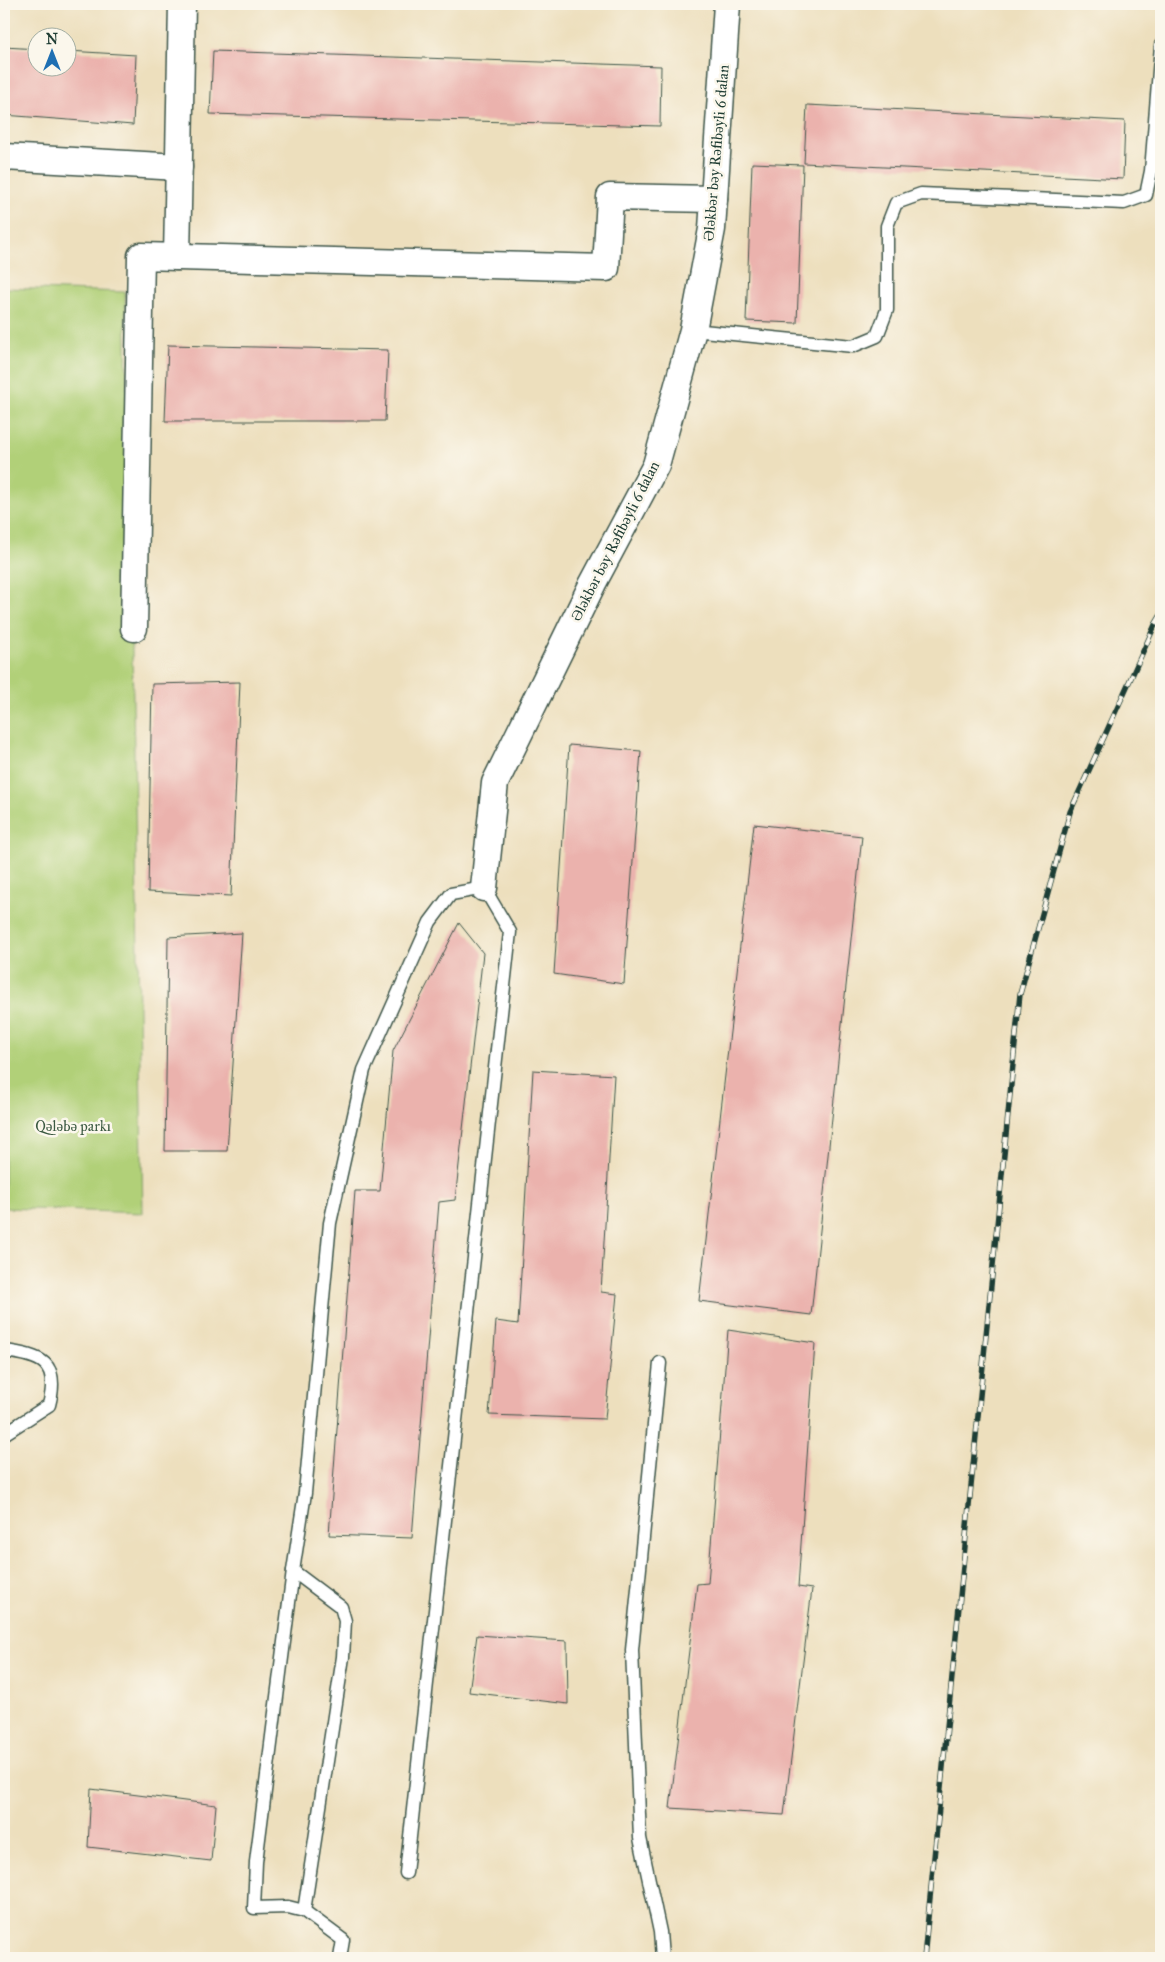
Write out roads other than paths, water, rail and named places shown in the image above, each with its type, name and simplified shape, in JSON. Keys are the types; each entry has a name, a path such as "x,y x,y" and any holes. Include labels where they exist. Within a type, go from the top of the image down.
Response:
{"street":[{"path":"177,257 182,4"},
{"name":"Ələkbər bəy Rəfibəyli 6 dalan","path":"484,888 495,783 593,583 656,465 693,330 712,229 727,4"},
{"path":"4,157 179,167"},
{"path":"134,628 141,256 606,268 610,197 714,199"}],"lane":[{"path":"693,330 853,346 877,336 887,310 887,226 896,203 921,194 1124,203 1146,195 1152,171 1161,45"},
{"path":"340,1958 344,1940 304,1911 288,1908 254,1908 256,1862 293,1571 305,1493 330,1223 364,1070 430,922 451,894 484,888 510,932 406,1873"},
{"path":"4,1351 27,1354 40,1359 50,1369 53,1388 49,1405 4,1434"},
{"path":"660,1363 632,1650 640,1838 660,1932 662,1958"},
{"path":"293,1571 341,1607 346,1621 343,1657 304,1911"}],"railway":[{"path":"924,1958 1020,994 1070,812 1161,615"}],"park label":[{"name":"Qələbə parkı","path":"73,1126"}]}
